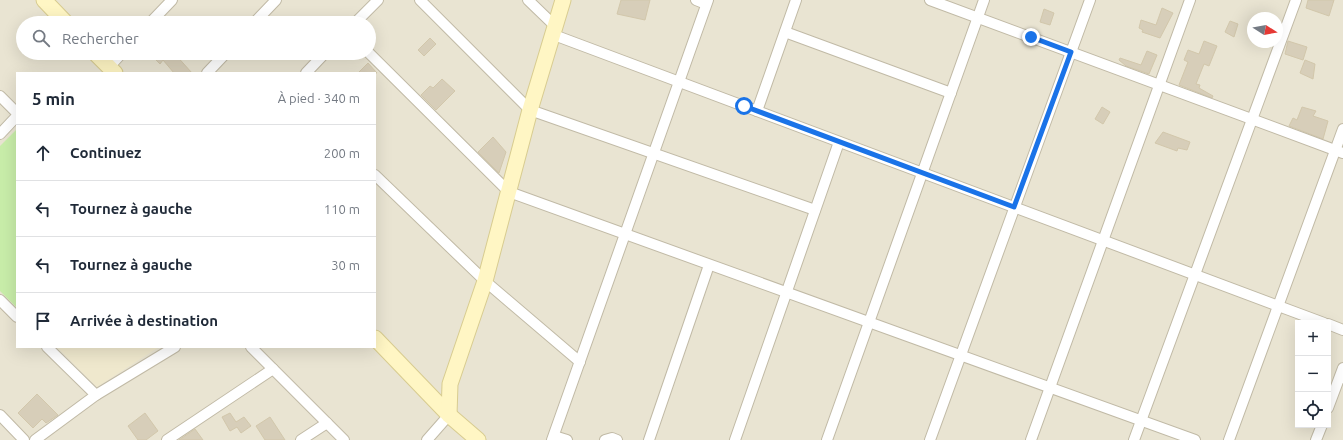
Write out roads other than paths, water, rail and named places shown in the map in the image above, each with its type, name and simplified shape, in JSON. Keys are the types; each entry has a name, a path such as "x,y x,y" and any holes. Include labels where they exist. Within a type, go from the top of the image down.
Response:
{"street":[{"path":"44,0 59,16"},
{"path":"157,16 172,0"},
{"path":"261,16 276,0"},
{"path":"362,16 378,0"},
{"path":"420,0 530,110 654,152 815,210"},
{"path":"528,0 555,31 679,82 1316,320"},
{"path":"427,440 449,414 450,384 485,281 530,110 564,0"},
{"path":"567,440 553,438 707,2 696,0"},
{"path":"757,111 796,0"},
{"path":"930,0 1339,151"},
{"path":"827,440 984,0"},
{"path":"930,440 1090,0"},
{"path":"1031,440 1190,0"},
{"path":"1134,440 1296,0"},
{"path":"785,32 951,93"},
{"path":"102,60 112,70 118,60"},
{"path":"208,72 219,60"},
{"path":"307,72 319,60"},
{"path":"376,60 509,192 1195,440"},
{"path":"0,96 16,114"},
{"path":"0,134 16,116"},
{"path":"1229,440 1278,306 1339,151 1343,129"},
{"path":"735,440 839,142"},
{"path":"376,176 485,281 580,362"},
{"path":"649,440 709,265"},
{"path":"0,300 16,316"},
{"path":"1331,325 1343,330"},
{"path":"376,339 449,414 478,440"},
{"path":"49,348 96,395"},
{"path":"35,440 96,395 173,348"},
{"path":"252,348 344,440"},
{"path":"1331,400 1343,368"},
{"path":"167,440 273,369"},
{"path":"0,415 24,440"},
{"path":"301,440 327,423"},
{"path":"1316,440 1321,428"},
{"path":"605,440 612,438 617,440"}]}
